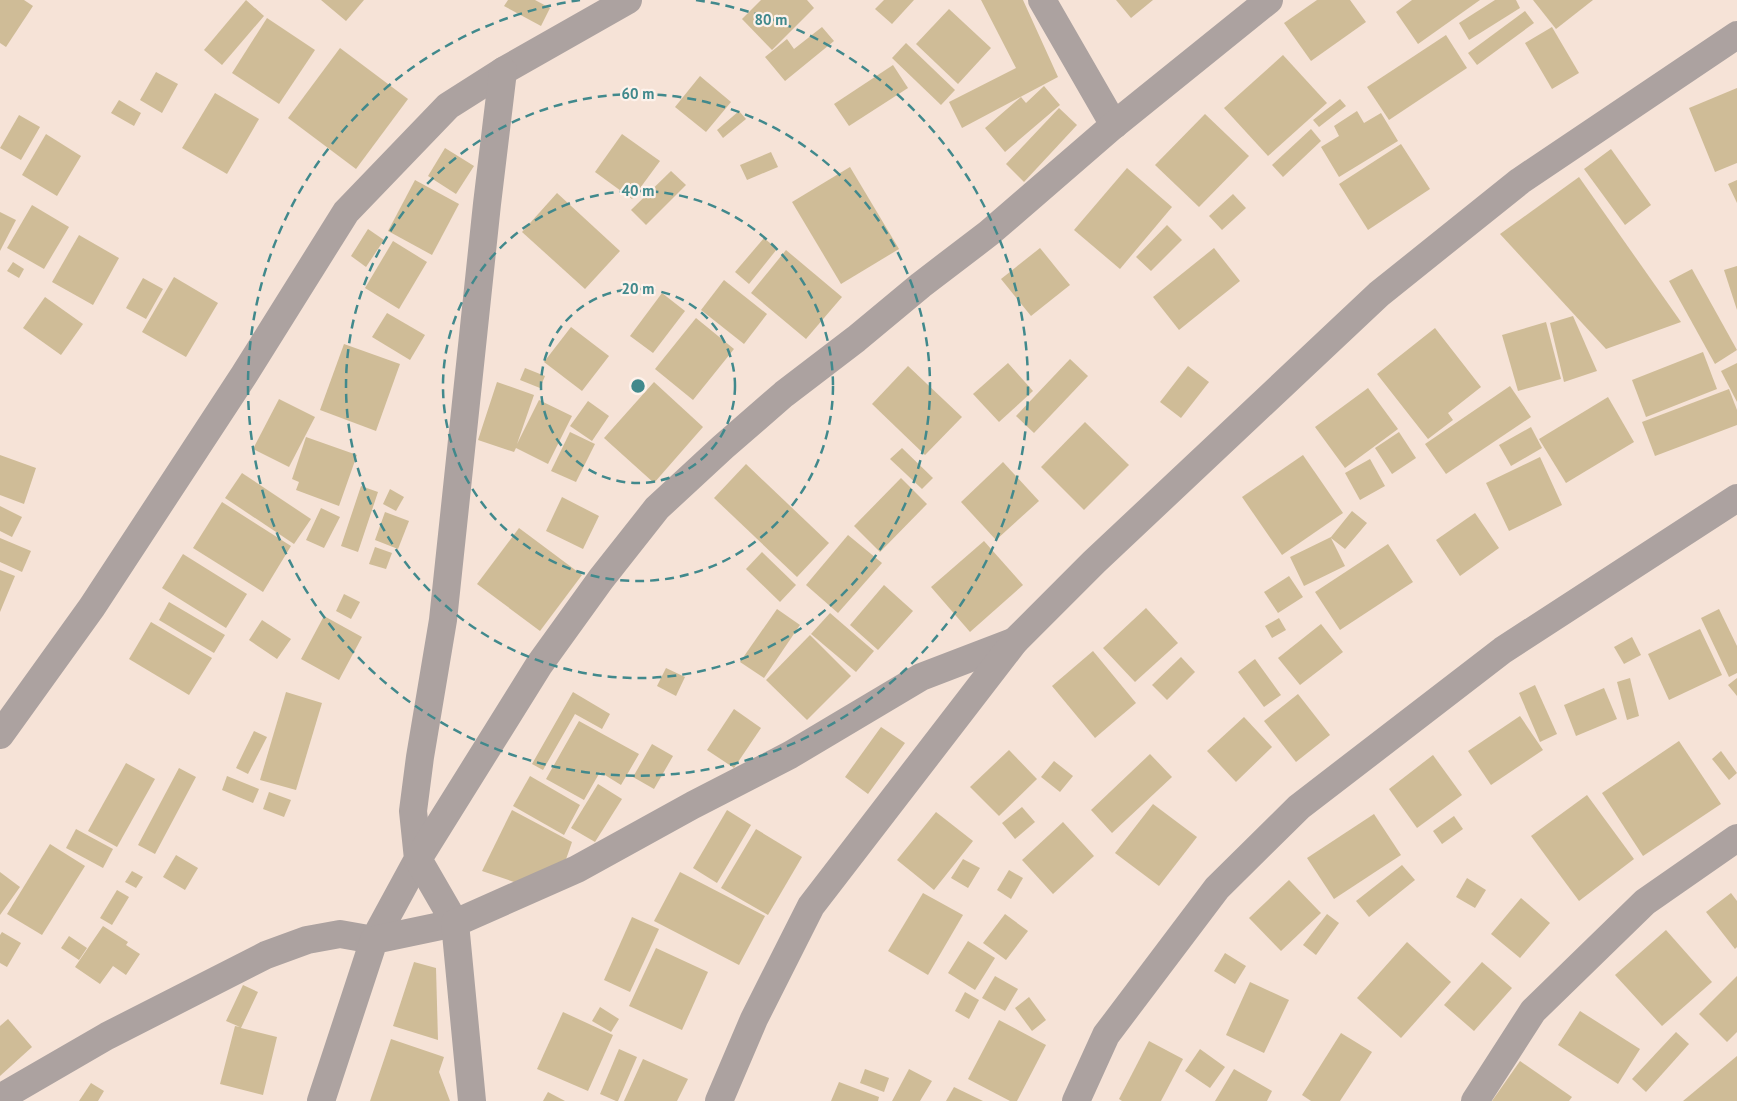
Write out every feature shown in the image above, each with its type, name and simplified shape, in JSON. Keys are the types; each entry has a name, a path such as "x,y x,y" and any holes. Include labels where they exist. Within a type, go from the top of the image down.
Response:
{"street":[{"path":"0,735 92,607 244,375 346,212 448,106 503,71 628,0"},
{"path":"1042,0 1114,125"},
{"path":"321,1101 374,940 418,859 539,665 601,579 657,508 784,394 989,233 1114,125 1269,0"},
{"path":"719,1101 754,1019 811,906 1015,641 1094,562 1379,294 1520,180 1737,35"},
{"path":"472,1101 455,923 418,859 413,811 443,620 503,71"},
{"path":"1076,1101 1106,1035 1217,888 1299,807 1503,650 1737,498"},
{"path":"0,1098 107,1036 266,955 307,940 340,934 374,940 455,923 577,869 693,805 790,755 921,676 1015,641"},
{"path":"1475,1101 1533,1011 1645,902 1737,838"}],"building":[{"path":"0,0 24,0 33,6 6,47 0,43"},
{"path":"246,0 264,16 222,65 204,50"},
{"path":"321,0 364,0 346,21"},
{"path":"508,0 535,0 550,8 541,26 504,6"},
{"path":"761,0 807,0 814,8 772,50 742,19"},
{"path":"884,0 914,0 892,24 875,9"},
{"path":"981,0 1023,0 1058,77 962,128 949,102 1016,68"},
{"path":"1116,0 1153,0 1131,18"},
{"path":"1317,0 1350,0 1366,22 1311,61 1284,23"},
{"path":"1412,0 1480,0 1418,44 1396,12"},
{"path":"1495,0 1516,0 1520,8 1469,40 1459,23"},
{"path":"1533,0 1593,0 1556,29"},
{"path":"949,9 991,48 958,84 916,44"},
{"path":"1525,11 1534,23 1477,65 1468,53"},
{"path":"267,18 315,50 279,104 232,73"},
{"path":"822,27 834,41 785,81 765,57 787,39 794,49"},
{"path":"1552,27 1579,73 1552,89 1525,43"},
{"path":"1446,35 1467,68 1389,120 1367,87"},
{"path":"906,43 955,90 941,105 892,58"},
{"path":"340,48 408,99 356,169 288,118"},
{"path":"1283,55 1327,103 1268,156 1224,108"},
{"path":"893,65 908,88 849,126 834,104"},
{"path":"156,72 178,84 162,113 140,100"},
{"path":"700,76 731,102 706,132 675,107"},
{"path":"1044,86 1060,105 1005,152 985,128 1021,97 1026,103"},
{"path":"1737,88 1737,163 1715,172 1689,108"},
{"path":"215,93 259,119 227,174 182,148"},
{"path":"1340,99 1346,106 1319,127 1313,120"},
{"path":"119,100 141,113 134,126 111,113"},
{"path":"1059,108 1077,125 1024,182 1006,164"},
{"path":"739,111 746,119 723,138 717,130"},
{"path":"1357,111 1364,123 1381,113 1398,141 1339,177 1321,147 1339,136 1334,126"},
{"path":"1205,114 1249,156 1199,207 1155,165"},
{"path":"19,115 40,127 21,160 0,148"},
{"path":"1311,129 1321,141 1283,177 1272,165"},
{"path":"46,134 81,156 57,196 22,175"},
{"path":"622,134 660,161 632,199 595,172"},
{"path":"1401,144 1430,189 1368,230 1339,184"},
{"path":"445,148 474,166 456,194 428,176"},
{"path":"1611,149 1651,205 1625,225 1584,169"},
{"path":"771,152 778,167 747,180 740,165"},
{"path":"850,167 899,249 841,284 792,202"},
{"path":"1127,168 1172,207 1120,269 1074,230"},
{"path":"671,171 686,185 646,225 631,210"},
{"path":"1579,177 1681,322 1606,349 1500,234"},
{"path":"415,180 459,204 432,255 388,231"},
{"path":"1737,180 1737,203 1728,184"},
{"path":"557,193 620,251 585,289 522,232"},
{"path":"1233,194 1246,208 1222,230 1209,216"},
{"path":"32,205 69,227 44,269 7,248"},
{"path":"0,212 16,220 0,251"},
{"path":"1167,225 1182,240 1151,271 1136,257"},
{"path":"368,229 384,240 366,267 351,256"},
{"path":"79,235 119,258 93,305 52,282"},
{"path":"764,238 777,249 749,284 735,272"},
{"path":"393,241 427,262 399,309 365,288"},
{"path":"1040,248 1070,285 1031,316 1001,279"},
{"path":"1214,248 1240,281 1179,330 1153,297"},
{"path":"786,250 842,297 806,339 751,293"},
{"path":"13,262 24,269 19,278 7,271"},
{"path":"1737,266 1737,310 1724,270"},
{"path":"1692,269 1737,350 1715,364 1669,281"},
{"path":"174,277 218,303 186,357 142,332"},
{"path":"143,278 163,289 146,319 126,308"},
{"path":"724,280 767,314 744,344 701,310"},
{"path":"662,293 685,311 653,353 630,336"},
{"path":"45,297 83,324 61,355 23,328"},
{"path":"387,313 425,335 410,360 372,337"},
{"path":"1573,316 1597,371 1564,382 1550,323"},
{"path":"696,318 734,349 693,400 655,369"},
{"path":"1546,322 1561,379 1518,391 1502,335"},
{"path":"571,327 609,356 582,391 544,362"},
{"path":"1435,328 1481,387 1448,413 1453,420 1428,439 1377,374"},
{"path":"344,344 400,364 376,431 320,410"},
{"path":"1703,352 1717,389 1646,417 1632,380"},
{"path":"1070,359 1088,376 1034,433 1016,416"},
{"path":"1008,363 1033,391 999,422 973,394"},
{"path":"1737,363 1737,402 1721,371"},
{"path":"908,366 962,417 925,455 872,404"},
{"path":"1188,366 1209,382 1181,418 1160,402"},
{"path":"525,368 545,376 540,388 520,380"},
{"path":"497,382 534,395 517,444 539,400 572,416 548,464 516,448 514,452 478,440"},
{"path":"654,382 703,427 654,483 604,438"},
{"path":"1510,386 1531,417 1446,474 1425,444"},
{"path":"1368,388 1398,429 1345,468 1315,427"},
{"path":"1729,389 1737,410 1737,425 1655,456 1642,422"},
{"path":"1608,397 1634,442 1566,483 1539,439"},
{"path":"279,399 315,417 289,467 253,449"},
{"path":"588,401 609,416 592,441 570,426"},
{"path":"1085,422 1129,465 1084,510 1041,467"},
{"path":"1531,427 1542,448 1511,466 1499,445"},
{"path":"570,432 595,444 576,482 551,471"},
{"path":"1399,432 1416,458 1392,474 1375,448"},
{"path":"306,437 357,455 339,506 296,490 299,482 292,479"},
{"path":"902,448 933,478 922,489 890,459"},
{"path":"0,455 36,468 24,504 0,495"},
{"path":"1303,455 1343,513 1282,555 1242,497"},
{"path":"1540,457 1562,505 1509,531 1486,483"},
{"path":"1370,459 1385,486 1360,500 1345,473"},
{"path":"1003,462 1039,501 996,540 961,502"},
{"path":"746,464 829,543 797,577 714,498"},
{"path":"242,473 311,519 294,544 225,498"},
{"path":"901,478 927,504 880,552 854,526"},
{"path":"361,486 378,492 358,552 341,546"},
{"path":"390,489 404,497 396,511 383,504"},
{"path":"562,497 599,516 583,549 546,531"},
{"path":"222,502 291,546 263,592 193,548"},
{"path":"0,506 22,517 12,537 0,531"},
{"path":"321,508 340,517 324,548 306,540"},
{"path":"1352,511 1367,523 1345,549 1331,538 1345,566 1304,586 1290,557 1331,537"},
{"path":"385,512 409,521 398,549 375,540"},
{"path":"1475,513 1499,548 1460,576 1436,540"},
{"path":"519,528 582,575 540,631 477,584"},
{"path":"848,535 882,563 838,613 806,585"},
{"path":"0,538 31,551 22,572 0,562"},
{"path":"984,541 1023,585 970,632 931,587"},
{"path":"1388,544 1413,582 1340,630 1315,592"},
{"path":"375,547 392,553 386,569 369,564"},
{"path":"762,552 796,585 780,602 746,569"},
{"path":"183,554 247,594 226,628 162,588"},
{"path":"0,570 15,576 0,612"},
{"path":"1289,576 1303,597 1278,613 1264,592"},
{"path":"884,585 913,611 878,650 850,625"},
{"path":"344,594 360,602 351,619 336,611"},
{"path":"169,602 225,635 214,653 159,620"},
{"path":"1146,608 1178,643 1135,682 1103,648"},
{"path":"777,609 800,625 764,678 740,662"},
{"path":"1719,609 1737,646 1737,673 1729,677 1701,618"},
{"path":"830,613 874,651 856,672 811,634"},
{"path":"324,616 362,637 339,680 301,659"},
{"path":"1279,618 1286,630 1272,638 1265,626"},
{"path":"262,620 291,639 277,659 249,640"},
{"path":"151,622 212,658 189,695 129,659"},
{"path":"1321,624 1343,652 1300,685 1278,658"},
{"path":"1700,629 1722,675 1669,700 1648,654"},
{"path":"810,635 851,676 807,720 766,680"},
{"path":"1632,637 1641,655 1624,664 1614,647"},
{"path":"1093,651 1136,703 1095,738 1052,686"},
{"path":"1181,657 1195,672 1167,700 1152,685"},
{"path":"1255,659 1281,695 1264,707 1238,672"},
{"path":"666,668 685,677 676,696 657,686"},
{"path":"1630,678 1639,716 1627,720 1617,682"},
{"path":"1737,678 1737,696 1728,685"},
{"path":"1535,685 1557,734 1540,742 1519,693"},
{"path":"1604,688 1617,719 1576,736 1564,705"},
{"path":"286,692 322,703 296,790 260,780"},
{"path":"573,692 610,714 602,729 575,714 543,770 532,764"},
{"path":"1298,694 1330,735 1296,762 1264,721"},
{"path":"734,709 761,728 734,768 707,750"},
{"path":"1520,716 1543,750 1491,785 1468,751"},
{"path":"1244,717 1272,747 1236,782 1207,751"},
{"path":"579,721 639,754 621,785 600,772 584,800 546,779"},
{"path":"881,727 905,743 868,794 845,777"},
{"path":"254,731 267,737 248,774 236,768"},
{"path":"1679,741 1721,804 1643,856 1602,793"},
{"path":"652,744 673,756 654,789 633,777"},
{"path":"1009,750 1037,779 999,816 970,787"},
{"path":"1721,751 1737,773 1729,780 1712,759"},
{"path":"1150,754 1172,777 1112,833 1091,810"},
{"path":"1433,755 1462,795 1417,828 1389,789"},
{"path":"1054,761 1073,776 1060,792 1041,777"},
{"path":"126,763 155,779 117,847 88,831"},
{"path":"179,768 196,777 155,854 138,845"},
{"path":"227,776 259,789 253,803 222,790"},
{"path":"530,776 580,805 564,835 513,806"},
{"path":"598,784 622,799 595,842 571,828"},
{"path":"269,792 291,800 284,817 263,809"},
{"path":"1587,795 1634,859 1579,901 1531,836"},
{"path":"1153,804 1197,837 1159,886 1115,853"},
{"path":"1022,807 1035,822 1015,839 1002,823"},
{"path":"512,810 572,842 563,868 523,885 482,871"},
{"path":"727,810 751,825 717,883 693,868"},
{"path":"936,812 973,841 934,890 897,860"},
{"path":"1374,814 1401,855 1334,899 1307,858"},
{"path":"1454,816 1463,829 1442,844 1433,831"},
{"path":"1063,822 1094,856 1053,894 1022,860"},
{"path":"76,829 113,849 103,868 66,848"},
{"path":"756,829 802,857 768,915 721,888"},
{"path":"50,844 85,866 42,935 7,914"},
{"path":"176,855 198,868 185,890 163,877"},
{"path":"963,859 980,868 968,888 951,878"},
{"path":"1402,865 1415,880 1369,917 1356,901"},
{"path":"1009,870 1023,878 1011,899 997,890"},
{"path":"132,871 143,877 136,888 125,882"},
{"path":"0,872 20,887 0,915"},
{"path":"680,872 765,916 739,965 654,921"},
{"path":"1467,878 1486,890 1475,908 1456,897"},
{"path":"1289,880 1321,913 1281,951 1249,918"},
{"path":"117,890 129,897 112,925 100,918"},
{"path":"923,893 963,915 928,975 888,951"},
{"path":"1731,893 1737,901 1737,947 1735,949 1706,912"},
{"path":"1521,898 1550,923 1520,958 1491,934"},
{"path":"1005,914 1028,931 1006,960 983,943"},
{"path":"1327,914 1339,923 1316,955 1303,945"},
{"path":"632,917 659,929 630,992 604,980"},
{"path":"103,926 128,942 126,945 140,954 126,975 113,966 100,984 75,967"},
{"path":"1666,930 1712,982 1662,1026 1615,975"},
{"path":"2,932 21,943 7,967 0,963 0,935"},
{"path":"69,936 87,948 79,960 61,948"},
{"path":"968,941 995,958 975,990 948,973"},
{"path":"1407,942 1451,982 1401,1038 1357,998"},
{"path":"656,948 708,972 682,1030 629,1006"},
{"path":"1225,953 1246,966 1235,984 1214,971"},
{"path":"414,962 436,968 438,1040 393,1026"},
{"path":"1482,962 1512,988 1474,1031 1444,1005"},
{"path":"995,976 1018,989 1005,1011 982,998"},
{"path":"1737,976 1737,1032 1727,1042 1699,1014"},
{"path":"1250,982 1289,1000 1264,1053 1226,1035"},
{"path":"243,985 258,992 241,1028 277,1037 263,1095 220,1084 235,1026 240,1027 226,1021"},
{"path":"965,992 979,1000 969,1019 955,1011"},
{"path":"1029,997 1046,1020 1032,1031 1015,1008"},
{"path":"600,1007 619,1019 611,1032 592,1021"},
{"path":"1580,1011 1640,1049 1618,1084 1558,1045"},
{"path":"563,1012 613,1035 588,1091 537,1069"},
{"path":"8,1019 32,1047 0,1076 0,1026"},
{"path":"999,1020 1046,1045 1017,1101 1010,1101 968,1079"},
{"path":"1676,1032 1689,1044 1646,1092 1632,1079"},
{"path":"1341,1033 1372,1052 1340,1101 1311,1101 1302,1095"},
{"path":"391,1039 444,1057 439,1072 450,1101 370,1101"},
{"path":"1149,1041 1183,1059 1161,1101 1122,1101 1119,1099"},
{"path":"619,1049 637,1057 618,1101 616,1101 600,1094"},
{"path":"1200,1049 1225,1067 1210,1088 1185,1071"},
{"path":"1737,1056 1737,1101 1683,1101"},
{"path":"643,1059 688,1079 677,1101 624,1101"},
{"path":"1520,1061 1572,1097 1569,1101 1492,1101"},
{"path":"865,1069 889,1078 884,1092 860,1083"},
{"path":"909,1069 932,1081 920,1101 892,1101"},
{"path":"1234,1069 1272,1091 1267,1101 1215,1101"},
{"path":"839,1082 879,1097 878,1101 831,1101"},
{"path":"91,1083 104,1091 98,1101 79,1101"},
{"path":"954,1087 983,1101 946,1101"},
{"path":"548,1092 565,1101 543,1101"}]}
